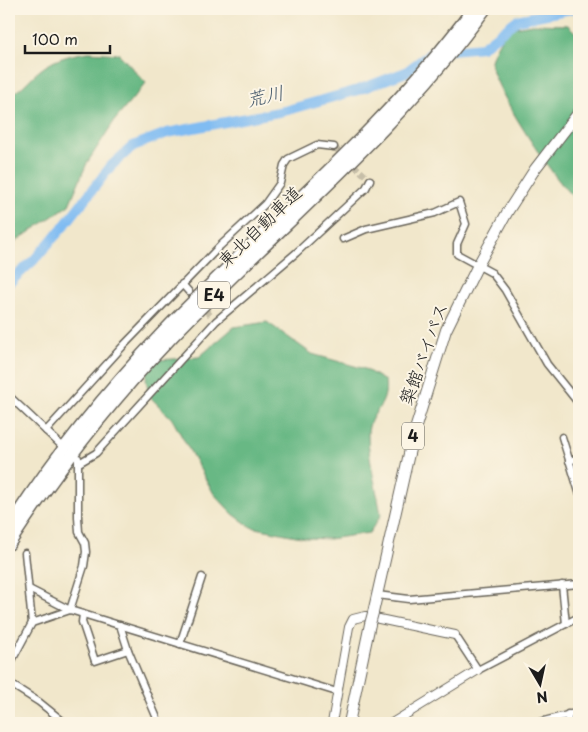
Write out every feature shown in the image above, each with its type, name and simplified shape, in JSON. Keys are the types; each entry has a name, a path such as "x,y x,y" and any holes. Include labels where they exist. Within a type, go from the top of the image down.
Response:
{"highway":[{"name":"東北自動車道","path":"9,527 56,458 129,369 171,324 372,127 427,66 473,9"},
{"name":"東北自動車道","path":"9,544 64,463 136,376 185,324 380,133 441,65 485,9"},
{"name":"築館バイパス","path":"349,723 413,436 446,330 477,267 534,169 579,112"}],"street":[{"path":"46,431 182,284 275,192 288,159 317,144 334,147"},
{"path":"70,610 84,566 86,552 86,543 79,532 78,461 96,453 214,318 296,253 366,188 370,180"},
{"path":"343,239 366,229 435,213 459,202 466,224 457,244 457,254 477,267 492,273 505,290 547,364 579,404"},
{"path":"182,284 188,292"},
{"path":"9,396 61,445"},
{"path":"562,437 579,492"},
{"path":"569,461 579,458"},
{"path":"9,666 32,622 26,553"},
{"path":"180,644 202,577"},
{"path":"377,595 409,599 579,584"},
{"path":"562,586 566,624"},
{"path":"29,589 70,610 337,692"},
{"path":"32,622 70,610"},
{"path":"83,614 82,622 95,661 128,650"},
{"path":"332,723 349,627 357,617 365,616 455,635 478,670"},
{"path":"392,723 478,670 579,617"},
{"path":"120,625 128,650 159,723"},
{"path":"9,683 39,702 65,723"},
{"path":"536,723 575,713 579,717"},
{"path":"568,714 568,723"}],"green space":[{"path":"533,24 568,25 579,36 579,202 557,179 542,158 513,112 493,72 492,57 504,34 513,28"},
{"path":"89,52 119,54 146,83 115,120 87,163 69,205 9,246 9,95 17,91 50,63 69,56"},
{"path":"267,322 312,354 365,369 385,381 384,398 371,420 368,435 371,464 381,515 369,533 329,539 306,538 251,527 233,514 214,494 172,419 150,397 146,380 147,367 159,360 199,357 234,327"}],"waterway":[{"name":"荒川","path":"9,283 34,260 64,226 111,166 133,146 167,133 284,111 358,90 406,72 432,52 482,47 517,20 571,9"}],"tunnel":[{"path":"334,147 370,180"},
{"path":"200,304 211,316"}]}
